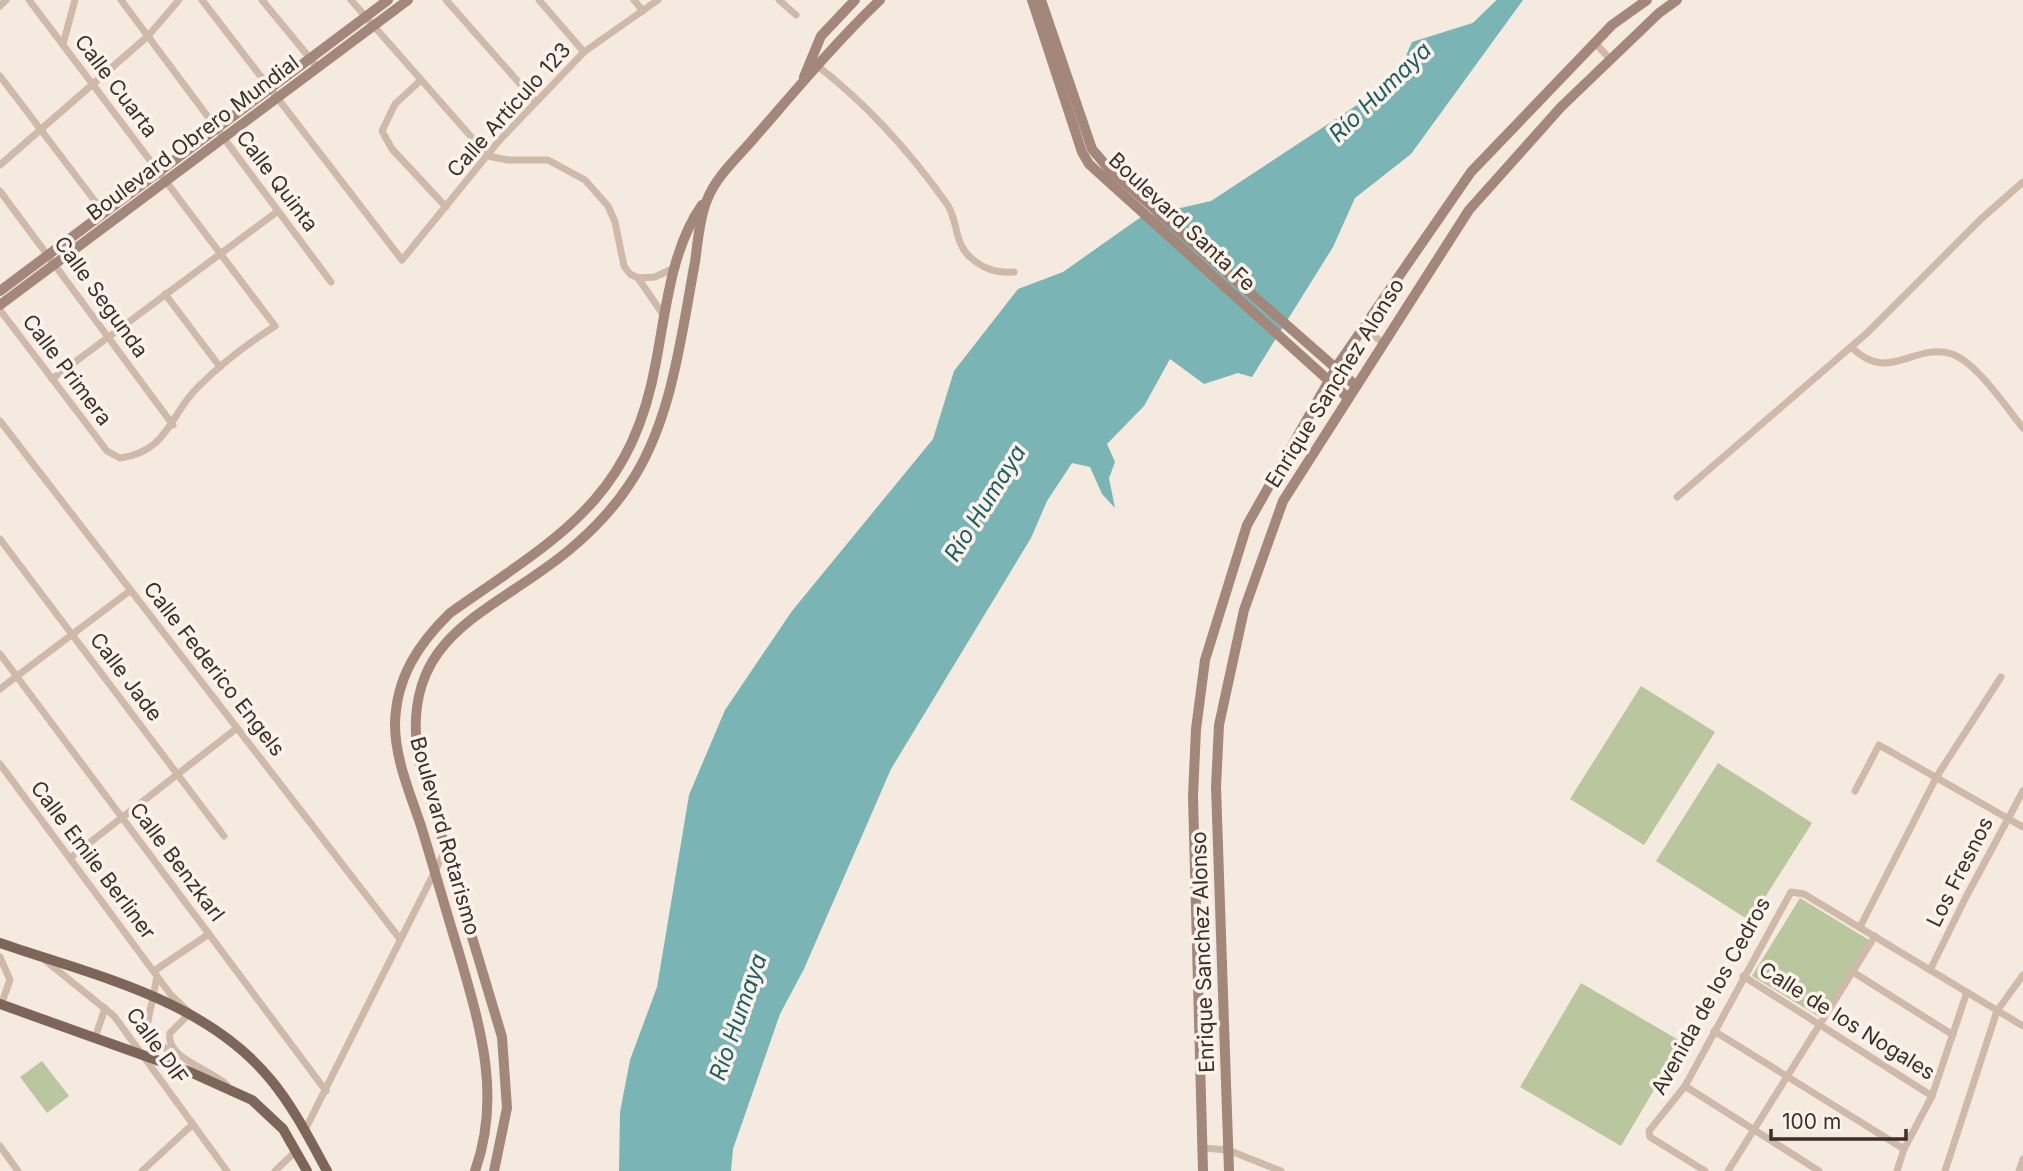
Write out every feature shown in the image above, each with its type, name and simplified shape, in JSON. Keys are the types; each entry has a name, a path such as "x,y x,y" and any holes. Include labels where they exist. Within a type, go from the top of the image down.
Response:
{"main road":[{"path":"0,943 153,997 190,1013 224,1034 258,1066 305,1130 327,1171"},
{"path":"1,1004 230,1088 264,1109 283,1129 307,1171"}],"street":[{"path":"0,5 6,0"},
{"name":"Calle Cuarta","path":"29,0 275,327 246,345 220,367"},
{"path":"63,44 75,0"},
{"name":"Calle Quinta","path":"121,0 331,282"},
{"path":"0,166 148,36 179,0"},
{"path":"202,0 273,94"},
{"path":"262,0 318,68"},
{"path":"351,0 488,156 508,160 548,160 585,180 608,206 615,222 624,266 630,274 638,278 664,316"},
{"name":"Boulevard Obrero Mundial","path":"0,291 51,260 163,177 273,94 311,59 388,0"},
{"name":"Boulevard Obrero Mundial","path":"273,94 318,68 408,0"},
{"path":"446,0 536,102"},
{"path":"539,0 583,52"},
{"path":"634,0 643,11"},
{"name":"Calle Artículo 123","path":"273,94 402,260 488,156 583,52 658,0"},
{"path":"779,0 796,15"},
{"path":"813,63 821,36 855,0"},
{"path":"813,63 880,0"},
{"name":"Boulevard Santa Fe","path":"1032,0 1082,152 1104,180 1347,397"},
{"name":"Boulevard Santa Fe","path":"1041,0 1092,149 1109,169 1355,385"},
{"name":"Enrique Sanchez Alonso","path":"1203,1165 1193,796 1205,660 1247,525 1328,381 1471,172 1612,25 1647,0"},
{"name":"Enrique Sanchez Alonso","path":"1229,1168 1216,787 1219,725 1244,610 1283,501 1469,210 1561,107 1677,0"},
{"path":"1595,43 1610,59"},
{"path":"813,63 887,128 915,162 949,208 956,234 967,255 982,267 998,273 1014,272"},
{"name":"Boulevard Rotarismo","path":"475,1171 485,1136 489,1075 483,1038 396,740 397,707 406,672 422,642 450,613 569,529 611,480 641,422 664,316 686,233 707,199 803,80 813,63"},
{"path":"0,76 104,213"},
{"path":"420,81 395,104 382,131 392,149 446,207"},
{"name":"Boulevard Obrero Mundial","path":"0,304 104,213 163,177"},
{"path":"1678,497 1851,347 2023,182"},
{"name":"Calle Segunda","path":"0,191 173,425"},
{"name":"Boulevard Rotarismo","path":"494,1171 507,1108 502,1037 418,757 415,720 420,686 435,657 452,637 489,605 582,538 613,506 643,461 659,422 671,375 707,199"},
{"path":"52,379 278,211"},
{"path":"638,278 655,277 676,267"},
{"path":"165,294 220,367 188,397 173,425"},
{"name":"Calle Primera","path":"0,310 107,452 120,458 132,456 151,447 173,425"},
{"path":"1362,329 1383,342"},
{"path":"1851,347 1864,360 1877,365 1934,353 1951,354 1971,366 2023,428"},
{"name":"Calle Federico Engels","path":"0,421 400,939"},
{"name":"Calle Jade","path":"0,539 224,836"},
{"path":"0,689 131,590"},
{"name":"Calle Benzkarl","path":"0,654 326,1091"},
{"path":"2001,677 1937,776 1860,927 2023,1026"},
{"path":"69,858 237,728"},
{"path":"1855,791 1879,744 2023,827"},
{"name":"Calle Emile Berliner","path":"0,764 155,974 190,1013"},
{"name":"Los Fresnos","path":"1930,970 2007,818 2023,792"},
{"path":"305,1130 447,848"},
{"name":"Avenida de los Cedros","path":"1705,1171 1650,1137 1651,1127 1685,1086 1788,893 1797,891 1804,894 1860,927"},
{"path":"449,921 464,905"},
{"path":"209,934 155,974 146,1031 157,1045 211,1072 230,1088"},
{"path":"1728,1171 1875,936"},
{"path":"0,957 10,980 1,1004"},
{"name":"Calle DIF","path":"42,958 105,1007 227,1171"},
{"path":"1853,972 1953,1035"},
{"path":"1948,1170 1997,1010 2023,975"},
{"name":"Calle de los Nogales","path":"1743,976 1932,1096"},
{"path":"1897,1171 1904,1149 1932,1096 1967,992"},
{"path":"95,1038 105,1007"},
{"path":"174,1053 169,1042 170,1033 190,1013"},
{"path":"1714,1031 1904,1149"},
{"path":"1685,1086 1819,1171"},
{"path":"142,1171 192,1125"},
{"path":"0,1146 18,1171"},
{"path":"1203,1148 1228,1150 1281,1171"},
{"path":"275,1171 296,1151"},
{"path":"2019,1171 2023,1159"},
{"path":"151,1163 158,1171"}],"green space":[{"path":"1641,686 1715,732 1644,845 1570,799"},
{"path":"1718,763 1812,823 1750,921 1656,861"},
{"path":"1800,898 1869,940 1821,1018 1752,976"},
{"path":"1581,983 1682,1042 1621,1146 1520,1087"},
{"path":"42,1061 69,1096 47,1113 20,1077"}],"water":[{"path":"1502,0 1523,0 1411,154 1355,198 1333,247 1252,377 1238,373 1204,384 1170,359 1144,406 1107,444 1115,462 1109,478 1115,508 1102,494 1090,467 1072,463 1047,501 1031,538 891,769 804,969 780,1014 733,1149 731,1171 619,1171 620,1112 630,1060 657,987 689,795 725,710 792,611 933,439 954,371 1018,289 1063,272 1141,217 1211,201 1395,80 1412,42 1498,15"}],"waterway":[{"name":"Río Humaya","path":"1472,35 1508,0"}]}
